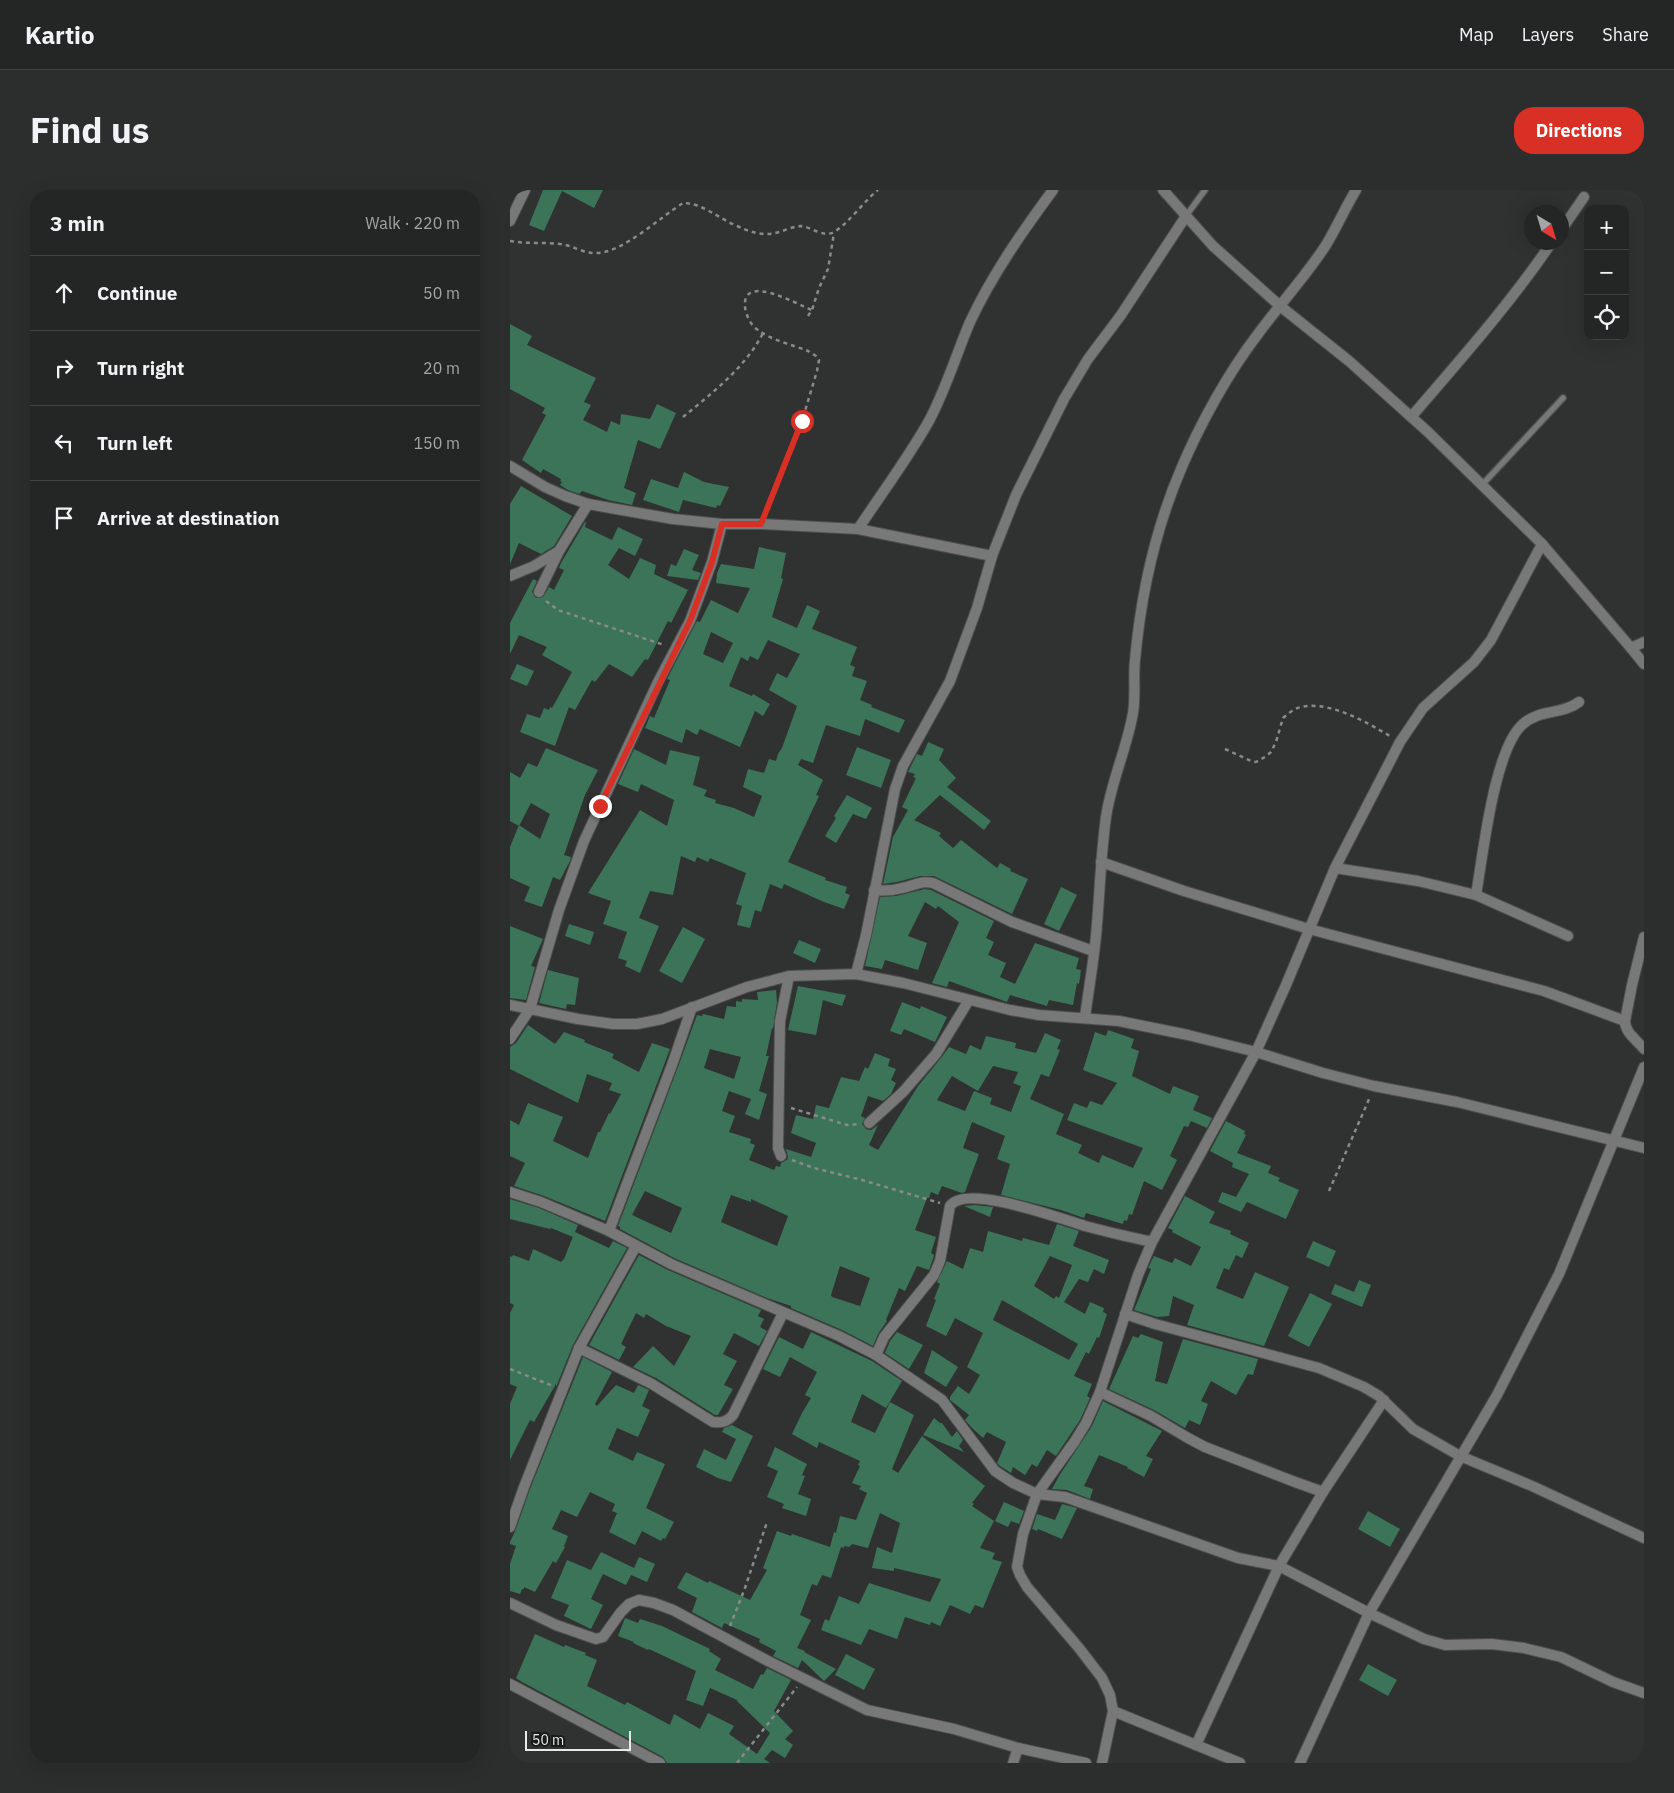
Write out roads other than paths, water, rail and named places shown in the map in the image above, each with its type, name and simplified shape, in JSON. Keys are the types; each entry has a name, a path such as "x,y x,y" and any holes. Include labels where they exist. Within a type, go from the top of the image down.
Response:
{"street":[{"path":"510,221 526,190"},
{"path":"858,529 929,420 939,401 981,299 1016,242 1053,190"},
{"path":"1163,190 1213,246 1280,306 1412,416 1542,544 1644,664"},
{"path":"1085,1017 1097,928 1100,862 1106,815 1132,716 1135,696 1135,662 1142,610 1151,557 1163,518 1181,470 1201,426 1256,336 1326,245 1356,190"},
{"path":"1569,219 1584,197"},
{"path":"856,974 895,789 903,766 950,681 977,608 992,556 1016,495 1064,399 1088,359 1121,315 1186,216"},
{"path":"1412,416 1480,337 1534,269 1547,250"},
{"path":"510,466 545,487 588,504 673,519 722,524 858,529 992,556"},
{"path":"539,592 559,551 588,504"},
{"path":"510,1039 530,1009 559,910 584,842 699,598 722,524"},
{"path":"1102,1763 1114,1711 1110,1696 1102,1678 1027,1587 1018,1567 1023,1534 1037,1494 1086,1423 1100,1392 1138,1276 1152,1242 1256,1052 1335,868 1400,742 1423,708 1474,662 1491,640 1542,544"},
{"path":"510,576 534,566 559,551"},
{"path":"1631,648 1644,642"},
{"path":"1476,895 1494,792 1501,766 1516,732 1524,723 1544,712 1566,709 1579,702"},
{"path":"1100,862 1184,891 1309,929 1544,991 1624,1021"},
{"path":"1335,868 1418,881 1476,895 1568,936"},
{"path":"874,890 891,891 916,883 933,883 1012,922 1093,952"},
{"path":"1644,937 1624,1021 1627,1031 1644,1049"},
{"path":"510,1005 614,1024 637,1024 662,1019 747,988 789,976 856,974 904,983 1010,1010 1039,1015 1119,1020 1256,1052 1323,1073 1374,1086 1457,1102 1644,1148"},
{"path":"781,1156 778,1148 780,1020 789,976"},
{"path":"869,1123 903,1092 936,1054 969,1000"},
{"path":"610,1231 692,1007"},
{"path":"1300,1763 1369,1612 1497,1395 1559,1274 1644,1067"},
{"path":"510,1192 541,1202 610,1231 671,1264 839,1336 876,1355 942,1400 969,1433 984,1458 995,1470 1013,1483 1037,1494 1065,1498 1238,1558 1279,1566 1424,1639 1445,1645 1492,1644 1524,1648 1561,1657 1613,1682 1644,1693"},
{"path":"876,1355 884,1337 934,1275 940,1261 950,1206 955,1201 963,1199 1006,1202 1087,1226 1152,1242"},
{"path":"510,1527 579,1348 636,1246"},
{"path":"579,1348 652,1384 713,1422 721,1423 729,1420 733,1415 783,1313"},
{"path":"1125,1314 1155,1324 1319,1368 1364,1387 1384,1400 1413,1429 1460,1456 1532,1486 1644,1538"},
{"path":"1100,1392 1151,1416 1205,1447 1323,1492"},
{"path":"1196,1745 1279,1566 1323,1492 1384,1400"},
{"path":"510,1603 556,1624 596,1639 603,1637 621,1612 630,1604 639,1600 654,1602 867,1710 954,1729 1018,1748 1086,1763"},
{"path":"510,1684 660,1763"},
{"path":"1114,1711 1240,1763"},
{"path":"1013,1763 1018,1748"}],"lane":[{"path":"1186,216 1205,190"},
{"path":"1481,486 1563,398"}]}
